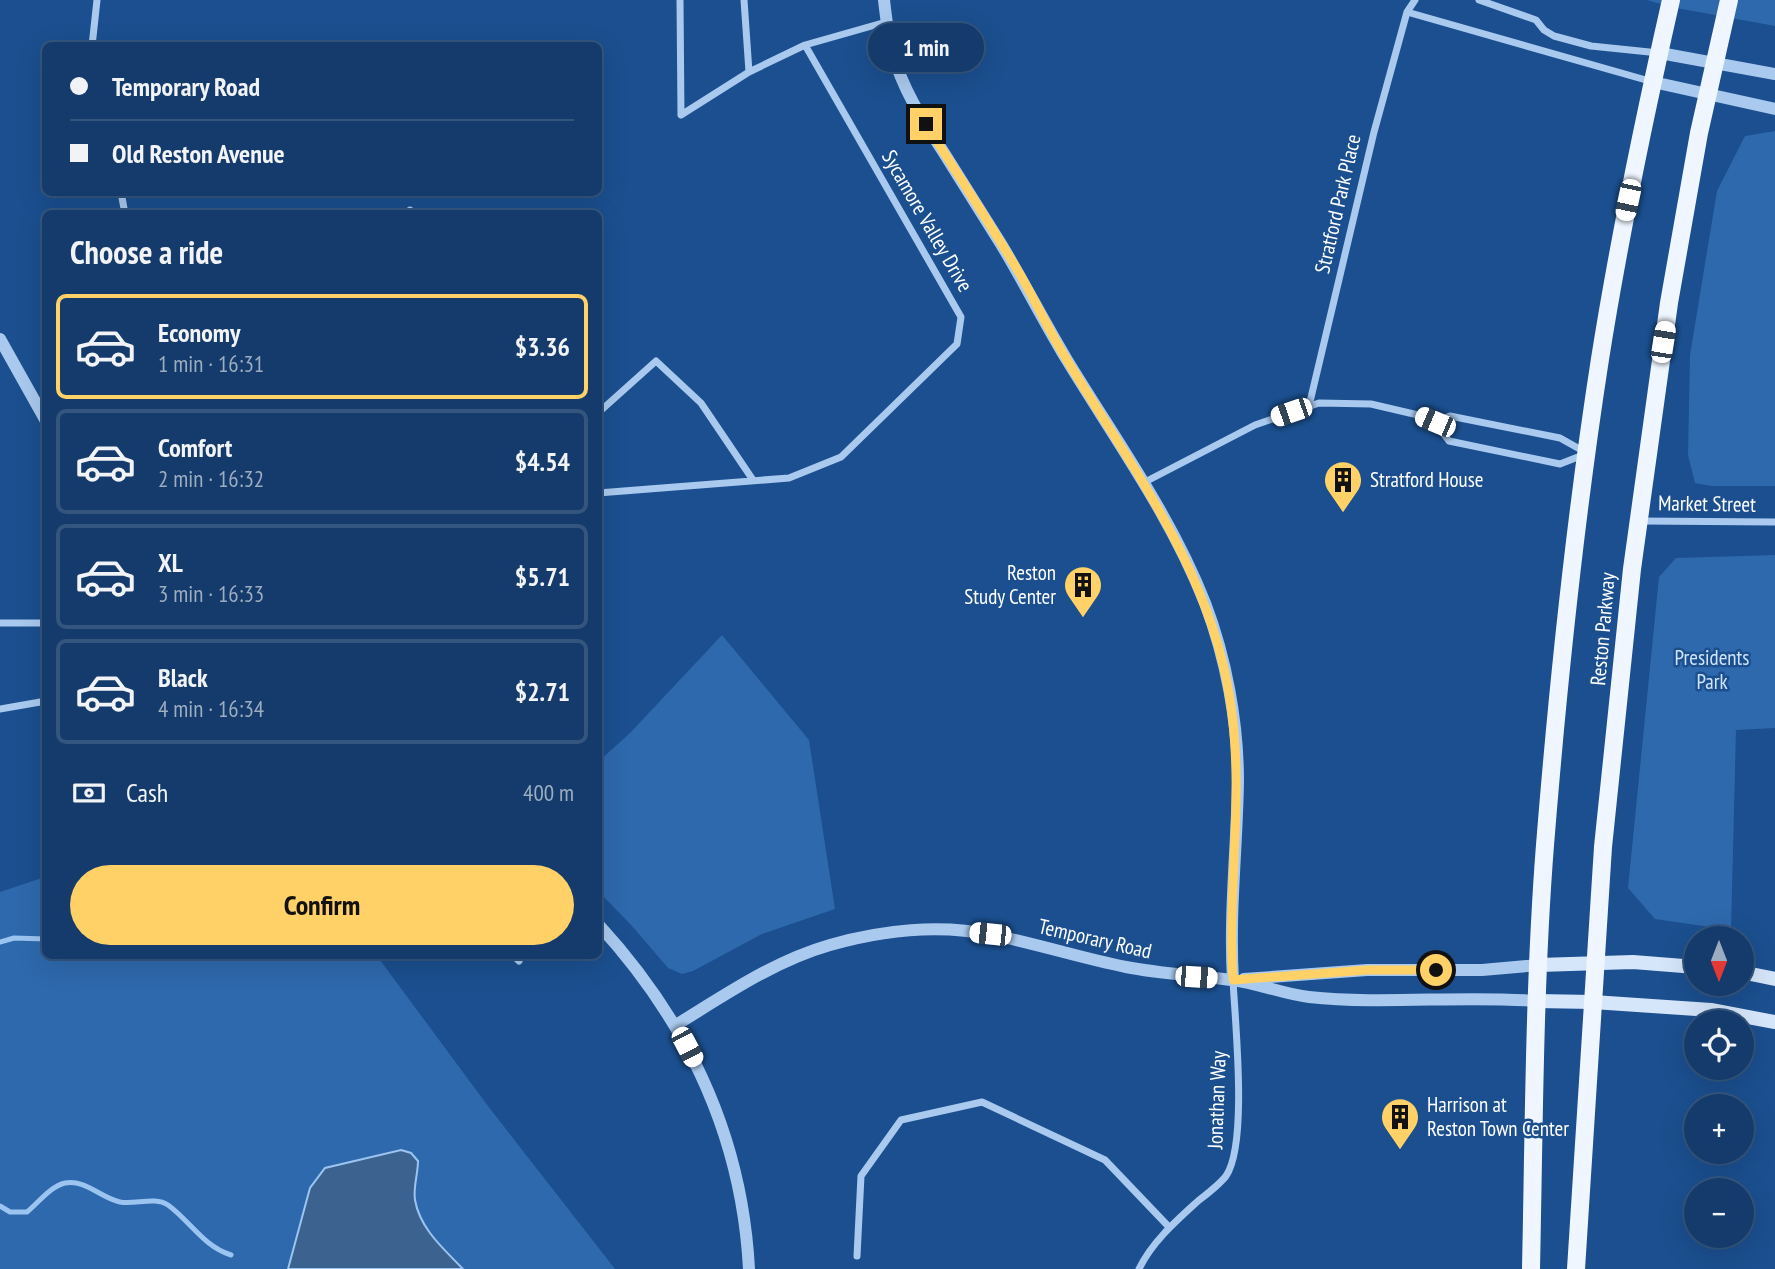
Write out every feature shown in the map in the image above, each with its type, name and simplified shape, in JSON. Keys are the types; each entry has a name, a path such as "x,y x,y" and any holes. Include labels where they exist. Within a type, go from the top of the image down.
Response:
{"main road":[{"name":"Reston Parkway","path":"1531,1269 1536,1001 1545,847 1568,607 1600,361 1624,221 1671,0"},
{"name":"Reston Parkway","path":"1576,1269 1603,847 1638,521 1669,303 1708,94 1729,0"},
{"path":"1539,965 1633,962 1684,966"},
{"path":"1754,975 1775,979"},
{"path":"1536,1001 1711,1010 1775,1022"}],"street":[{"path":"92,42 97,0"},
{"path":"680,0 681,115 749,72 806,45 886,22"},
{"path":"744,0 749,72"},
{"path":"884,0 893,54 904,85 1021,276 1066,358 1174,537 1205,605 1220,652 1230,698 1238,780 1231,943 1233,980"},
{"name":"Stratford Park Place","path":"1309,406 1374,132 1408,12 1415,0"},
{"path":"1479,0 1536,20 1544,30 1555,36 1591,46 1660,53 1775,74"},
{"path":"1408,12 1653,82 1775,109"},
{"name":"Sycamore Valley Drive","path":"602,493 789,478 841,457 957,344 961,317 806,45"},
{"path":"0,339 42,414"},
{"path":"602,409 656,361 701,403 753,480"},
{"path":"1142,483 1255,425 1319,403 1371,404 1418,415 1435,422 1449,441 1560,464 1588,454"},
{"path":"1435,422 1450,416 1560,438 1588,454"},
{"name":"Market Street","path":"1638,521 1775,522"},
{"path":"0,623 42,623"},
{"path":"0,709 42,702"},
{"path":"602,928 625,953 676,1025 699,1068 719,1116 734,1163 745,1214 749,1269"},
{"name":"Temporary Road","path":"676,1025 759,975 793,958 869,935 909,930 990,934 1126,967 1177,976 1233,980 1306,996 1360,1000 1536,1001"},
{"name":"Temporary Road","path":"1233,980 1367,970 1482,970 1539,965"},
{"name":"Jonathan Way","path":"1139,1269 1169,1227 1226,1175 1233,1159 1237,1139 1237,1102 1233,980"},
{"path":"857,1256 861,1176 901,1120 982,1102 1105,1160 1169,1227"}],"green space":[{"path":"1647,0 1775,0 1775,26 1671,7"},
{"path":"1775,131 1775,486 1711,486 1695,483 1688,455 1690,355 1717,191 1745,136"},
{"name":"Presidents Park","path":"1775,555 1775,728 1736,730 1731,926 1703,926 1655,919 1628,888 1659,577 1676,558"},
{"path":"722,635 809,740 835,909 762,934 693,971 682,974 668,968 602,895 602,758 630,733"},
{"path":"42,878 42,959 379,959 488,1106 615,1269 0,1269 0,892"}],"shaded area":[{"path":"401,1150 411,1153 418,1161 415,1200 422,1220 434,1238 463,1269 288,1269 310,1188 325,1168"}],"waterway":[{"path":"0,942 14,938 42,939"},
{"path":"0,1206 10,1212 27,1212 60,1185 79,1184 120,1202 163,1202 212,1246 231,1255"}],"place":[{"name":"Stratford House","path":"1343,514"},
{"name":"Reston Study Center","path":"1083,619"},
{"name":"Harrison at Reston Town Center","path":"1400,1151"}],"route":[{"path":"926,124 1021,276 1066,358 1116,437 1174,537 1205,605 1220,652 1230,698 1236,748 1238,780 1231,943 1233,980 1367,970 1436,970"}]}
